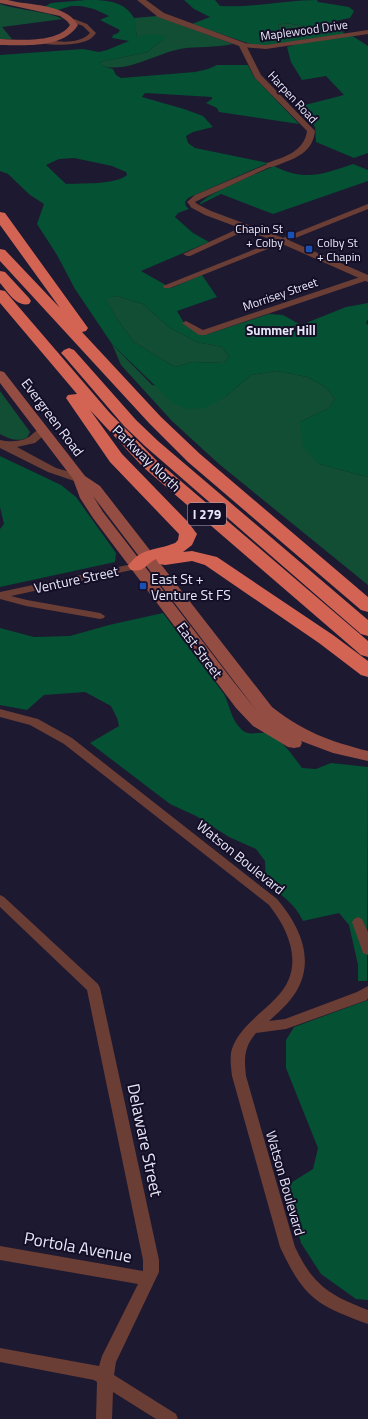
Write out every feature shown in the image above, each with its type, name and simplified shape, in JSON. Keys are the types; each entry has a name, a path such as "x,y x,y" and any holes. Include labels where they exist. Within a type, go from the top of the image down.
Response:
{"highway":[{"path":"0,216 63,301 119,382"},
{"name":"I 279","path":"0,253 119,382 194,458 368,606"},
{"path":"0,275 130,423 152,444 368,630"},
{"name":"Parkway North","path":"0,294 60,362 103,415 149,463 368,651"},
{"path":"60,362 57,375 116,458 187,530 188,539 182,546 145,562"},
{"path":"145,562 192,556 211,561 326,639 368,671"}],"main road":[{"path":"0,0 18,6 60,13 68,16 74,21 74,27 68,33 53,38 39,41 0,42"},
{"name":"Evergreen Road","path":"0,375 80,478"},
{"name":"East Street","path":"80,478 83,492 145,562 266,711 284,725 312,740 339,749 368,756"},
{"name":"East Street","path":"145,562 242,704 259,722 284,738 314,750 342,758 368,760"}],"street":[{"path":"141,0 161,16 242,45"},
{"path":"39,41 70,42 85,40 92,35 93,33 89,28 74,21"},
{"name":"Maplewood Drive","path":"242,45 266,47 368,32"},
{"name":"Harpen Road","path":"195,206 192,202 198,197 299,152 309,142 310,131 258,76 242,45"},
{"path":"195,206 208,213 283,241 367,278"},
{"path":"167,286 368,206"},
{"path":"187,254 247,228"},
{"name":"Morrisey Street","path":"186,323 202,333 367,278"},
{"path":"3,445 31,441 43,431"},
{"path":"3,445 55,471 80,478"},
{"name":"Venture Street","path":"0,595 145,562"},
{"path":"0,595 26,603 100,616"},
{"name":"Watson Boulevard","path":"0,713 34,722 68,741 273,902 282,912 290,925 296,940 299,956 297,973 292,988 283,1000 254,1028 241,1045 237,1060 239,1076 288,1247 303,1278 314,1290 326,1299 368,1317"},
{"name":"Delaware Street","path":"0,900 91,984 95,992 151,1260 151,1272 148,1279 110,1354 105,1378 104,1419"},
{"path":"358,922 368,950"},
{"path":"254,1028 286,1024 362,996 368,991"},
{"name":"Portola Avenue","path":"0,1253 148,1279"},
{"path":"0,1355 97,1373 170,1419"}],"green space":[{"path":"86,0 113,2 119,4 130,12 136,25 137,37 151,34 165,36 164,40 155,45 148,52 100,62 102,66 113,69 116,75 121,78 195,72 217,65 248,65 254,77 299,124 219,112 217,108 206,103 212,99 212,97 145,93 142,97 203,116 213,127 193,132 186,136 188,143 195,148 268,163 188,198 185,202 189,209 178,213 175,217 193,233 209,242 141,271 171,288 202,275 217,297 177,311 184,323 208,334 269,314 283,315 301,325 346,307 368,303 368,319 366,323 368,325 368,477 319,464 303,447 300,422 329,408 335,399 326,387 307,377 277,371 251,375 225,397 205,408 187,409 173,403 112,344 75,289 57,255 37,224 44,204 30,195 8,174 0,171 0,55 83,49 99,52 129,41 112,38 113,35 118,33 120,30 100,20 109,16 94,9 81,6 71,6 58,10 44,7 51,3","holes":["74,158 112,166 126,172 127,175 107,182 66,184 46,165 59,159","116,296 143,304 170,328 197,342 222,347 229,357 224,363 192,362 175,367 134,342 117,319 106,299"]},
{"path":"184,0 215,0 220,6 232,6 317,0 318,2 349,7 354,11 350,18 335,21 345,35 256,46 192,24 210,17 194,9","holes":["284,23 306,26 310,29 299,35 280,33 278,28 279,25"]},
{"path":"0,4 48,14 63,19 2,27 12,39 0,39"},
{"path":"157,16 233,44 180,49 122,67 102,66 100,62 148,52 155,45 164,40 137,37 134,18"},
{"path":"284,23 306,26 310,29 299,35 288,35 280,33 278,28 279,25"},
{"path":"351,35 368,46 368,153 354,158 316,142 315,127 297,107 344,95 326,76 302,80 291,62 287,47 303,42"},
{"path":"353,164 368,170 368,181 273,214 221,194 199,205 203,200 222,189 274,166 295,174 314,175"},
{"path":"116,296 143,304 170,328 197,342 222,347 229,357 224,363 192,362 175,367 134,342 117,319 105,298"},
{"path":"112,344 152,385 225,397 251,375 277,371 307,377 326,387 335,399 329,408 300,422 319,464 368,477 368,585 219,464 172,421 121,365"},
{"path":"0,391 30,432 27,438 20,440 13,439 0,434"},
{"path":"0,456 61,485 76,497 116,553 115,562 0,587 0,529 4,524 0,507"},
{"path":"163,613 224,694 235,722 242,730 248,733 266,733 277,738 302,768 316,769 331,763 368,767 367,981 358,981 358,965 349,925 339,913 303,921 292,905 283,896 266,884 265,861 256,849 229,837 196,816 170,804 90,743 119,726 111,706 85,692 44,695 27,710 0,705 0,628 34,637 70,636 109,625"},
{"path":"368,1000 368,1300 356,1299 321,1274 301,1243 291,1203 289,1184 313,1169 318,1148 286,1068 286,1040 294,1027"}],"place":[{"name":"Chapin St + Colby","path":"291,235"},
{"name":"Colby St + Chapin","path":"309,249"},
{"name":"East St + Venture St FS","path":"143,586"}],"district":[{"name":"Summer Hill","path":"281,330"}]}
